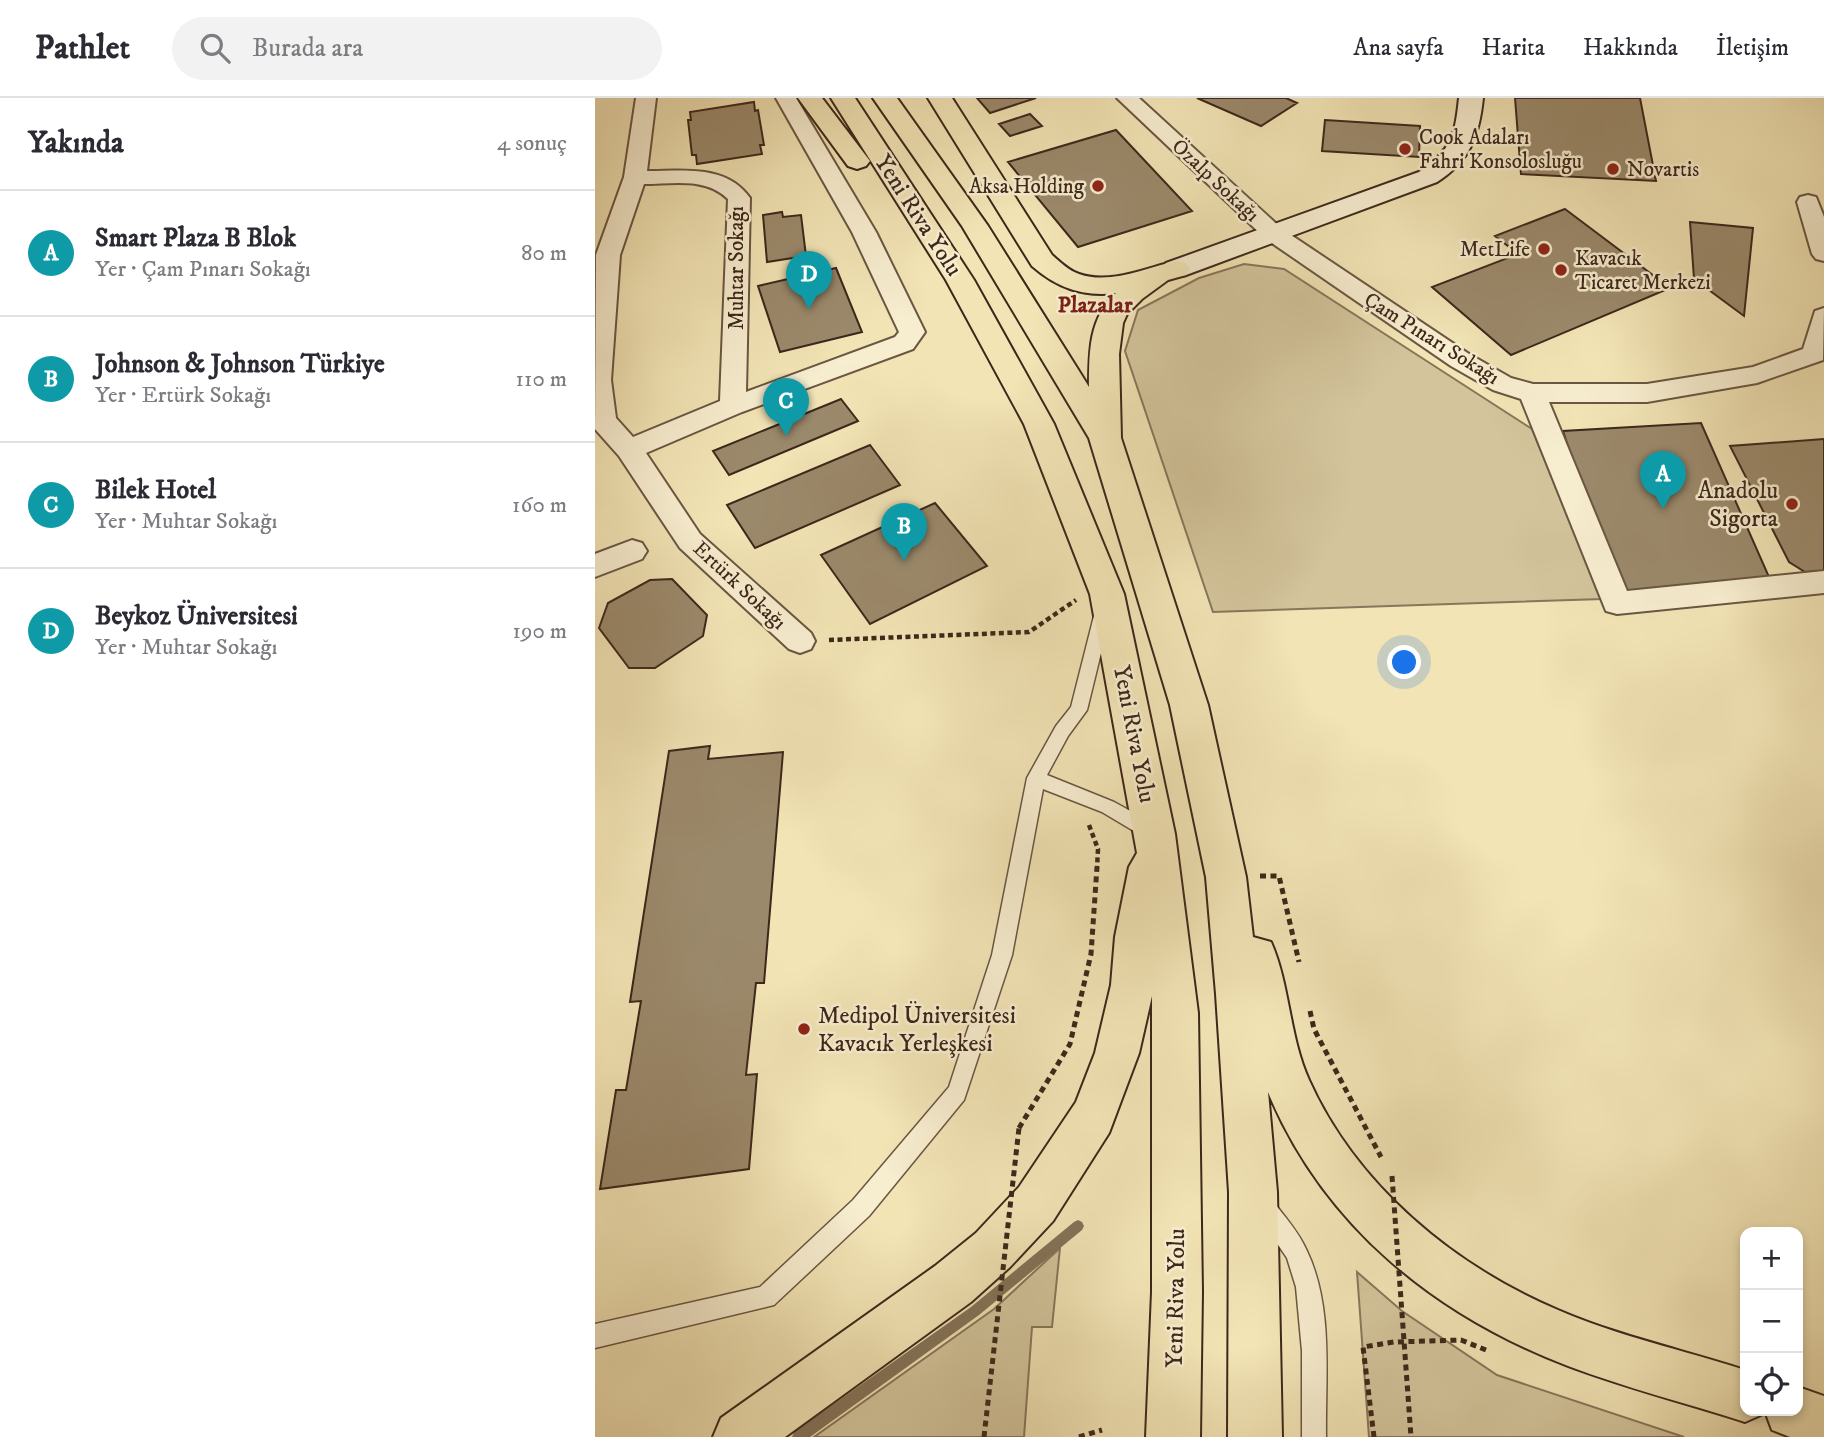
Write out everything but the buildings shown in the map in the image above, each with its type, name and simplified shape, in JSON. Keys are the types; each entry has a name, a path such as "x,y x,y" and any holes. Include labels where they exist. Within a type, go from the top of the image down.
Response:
{"highway":[{"path":"810,98 1002,356"},
{"name":"Yeni Riva Yolu","path":"843,98 960,280 1039,424 1105,588 1155,834 1176,1013 1177,1293 1173,1437"},
{"name":"Yeni Riva Yolu","path":"885,98 975,226"},
{"path":"916,98 951,152 975,226 1105,438 1189,705 1226,877 1253,1192 1255,1437"},
{"path":"940,98 1041,260 1067,280 1103,286 1136,281 1176,269"},
{"path":"1105,438 1106,340 1112,314 1145,283 1176,269"},
{"path":"740,1437 953,1284 993,1250 1036,1204 1093,1117 1117,1054 1133,985 1136,937 1155,834"},
{"path":"1226,877 1255,948 1264,1002 1281,1063 1299,1109 1339,1175 1384,1226 1428,1264 1491,1307 1545,1331 1740,1394"},
{"path":"1803,1415 1824,1422"}],"street":[{"name":"Ertürk Sokağı","path":"646,98 635,177 608,255 597,380 603,421 629,449 690,541 800,641"},
{"path":"629,449 733,406 904,343 912,332 864,232 786,98"},
{"path":"1176,269 1409,185 1443,168 1464,144 1471,98"},
{"name":"Özalp Sokağı","path":"1129,99 1274,234"},
{"name":"Muhtar Sokağı","path":"635,177 709,178 725,184 739,198 733,406"},
{"path":"1808,202 1824,254"},
{"name":"Çam Pınarı Sokağı","path":"1274,234 1460,360 1502,384 1532,393 1647,393 1757,375 1814,354 1824,316"},
{"path":"1532,393 1617,603 1824,582"},
{"path":"595,566 632,551"}],"lane":[{"path":"595,1336 766,1297 861,1208 957,1093 1002,955 1036,778 1062,731 1079,710 1105,588"},
{"path":"1036,778 1108,807 1155,834"},
{"path":"1253,1192 1290,1244 1302,1267 1313,1321 1314,1437"}],"path":[{"path":"800,641 1029,632 1105,588"},
{"path":"984,1437 1019,1128 1070,1044 1091,954 1098,849 1075,792"},
{"path":"1226,877 1279,876 1300,965"},
{"path":"1308,1003 1314,1029 1359,1121 1392,1176 1411,1437"},
{"path":"1374,1437 1363,1347 1394,1342 1461,1340 1497,1354"},
{"path":"1079,1437 1102,1430"}],"shaded area":[{"path":"1244,264 1284,269 1532,429 1602,599 1213,612 1125,351 1138,310 1199,278"},
{"path":"1060,1248 1052,1327 1032,1327 1024,1437 814,1437 994,1309"},
{"path":"1357,1272 1402,1311 1497,1375 1684,1437 1369,1437"}],"waterway":[{"path":"799,1437 975,1311 1078,1226"}],"place":[{"name":"Cook Adaları Fahri Konsolosluğu","path":"1405,149"},
{"name":"Novartis","path":"1613,169"},
{"name":"Aksa Holding","path":"1098,186"},
{"name":"MetLife","path":"1544,249"},
{"name":"Kavacık Ticaret Merkezi","path":"1561,270"},
{"name":"Beykoz Üniversitesi","path":"809,309"},
{"name":"Bilek Hotel","path":"786,436"},
{"name":"Anadolu Sigorta","path":"1792,504"},
{"name":"Smart Plaza B Blok","path":"1663,509"},
{"name":"Johnson & Johnson Türkiye","path":"904,561"},
{"name":"Medipol Üniversitesi Kavacık Yerleşkesi","path":"804,1029"}],"district":[{"name":"Plazalar","path":"1095,304"}]}
